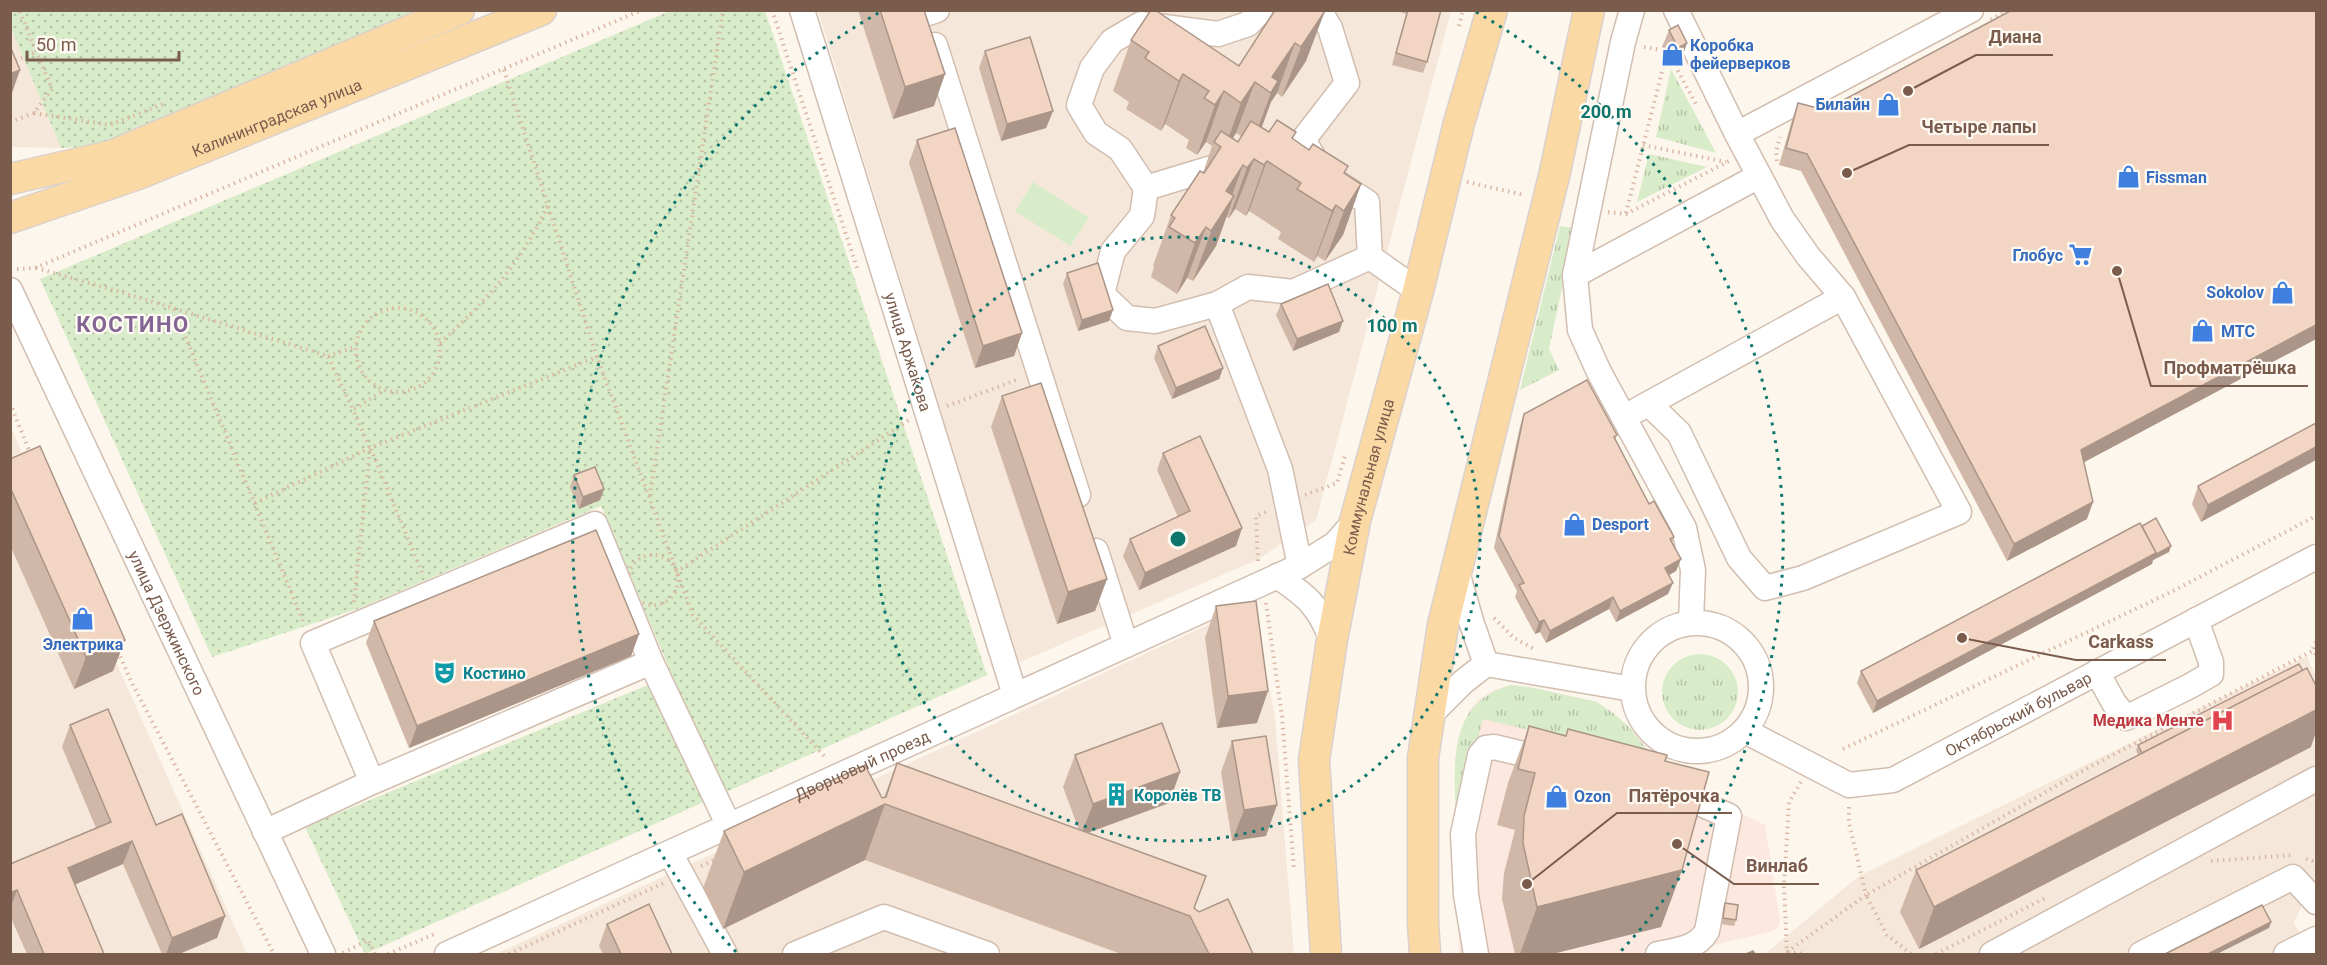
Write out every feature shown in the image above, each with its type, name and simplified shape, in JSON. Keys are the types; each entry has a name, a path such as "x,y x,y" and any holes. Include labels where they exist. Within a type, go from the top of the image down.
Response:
{"main road":[{"name":"Калининградская улица","path":"10,179 111,156 459,10"},
{"name":"Калининградская улица","path":"10,218 138,174 541,10"},
{"name":"Коммунальная улица","path":"1326,954 1314,760 1332,640 1355,521 1418,291 1459,123 1492,10"},
{"path":"1425,954 1423,758 1443,625 1548,201 1589,10"}],"street":[{"name":"улица Аржакова","path":"802,10 1015,695"},
{"path":"1262,10 1248,24 1218,34 1141,24 1112,41 1092,68 1079,105 1096,133 1120,149 1146,188 1142,216 1113,251 1102,294 1127,318 1155,321 1217,304 1248,287 1293,292 1370,257"},
{"path":"1146,188 1281,147 1347,83 1330,28 1318,10"},
{"path":"1632,10 1623,42 1575,275 1580,330 1599,372 1684,528 1693,570 1691,622"},
{"path":"1649,404 1679,433 1739,558 1765,588 1803,578 1959,512 1843,297 1794,237 1769,170 1737,149 1676,10"},
{"path":"929,12 1039,372 1126,645"},
{"path":"1737,149 1980,16"},
{"path":"1281,147 1367,202 1370,257"},
{"path":"1575,275 1769,170"},
{"path":"1370,257 1418,291"},
{"name":"улица Дзержинского","path":"10,290 323,954"},
{"path":"1624,417 1843,297"},
{"path":"1217,304 1280,469 1300,566"},
{"name":"Дворцовый проезд","path":"447,954 1300,566 1335,544 1355,521"},
{"path":"372,782 313,643 595,524 651,662 729,825"},
{"name":"Октябрьский бульвар","path":"1746,731 1809,766 1849,784 1893,780 2316,557"},
{"path":"1456,566 1486,664"},
{"path":"1269,580 1306,596 1324,618 1332,640"},
{"path":"2097,672 2118,709 2126,718 2190,686 2211,674 2211,662 2196,620"},
{"path":"1691,622 1714,624 1737,636 1753,655 1761,684 1759,705 1746,731 1726,744 1702,751 1675,748 1654,736 1638,715 1632,689 1635,666 1655,637 1691,622"},
{"path":"265,832 372,782 651,662"},
{"path":"1428,717 1463,682 1486,664 1632,689"},
{"path":"1476,954 1466,896 1463,834 1480,755 1486,748 1494,747 1575,767"},
{"path":"1668,790 1675,748"},
{"path":"1992,954 2316,779"},
{"path":"1645,784 1668,790 1729,816 1707,932 1702,940 1692,946 1658,954"},
{"path":"670,853 725,954"},
{"path":"2141,954 2294,877 2316,902"},
{"path":"795,954 884,917 987,954"},
{"path":"2286,954 2316,939"}],"path":[{"path":"19,10 52,89 34,114"},
{"path":"35,268 642,10"},
{"path":"650,499 723,10"},
{"path":"1457,34 1463,10"},
{"path":"1980,16 2009,10"},
{"path":"1626,214 1667,51 1700,112"},
{"path":"10,63 36,52"},
{"path":"504,70 597,357 693,615 826,758"},
{"path":"10,122 34,114 110,125 175,100"},
{"path":"1769,170 1780,136 1784,131"},
{"path":"1722,152 1780,136"},
{"path":"1643,144 1737,149"},
{"path":"1588,210 1626,214 1737,149"},
{"path":"1447,178 1548,201"},
{"path":"440,343 479,307 513,267 533,237 548,204"},
{"path":"10,269 35,268 328,356 356,347"},
{"path":"173,308 313,643"},
{"path":"402,308 422,316 436,332 440,343 438,364 425,383 405,392 384,390 366,378 356,358 356,347 363,326 371,318 391,309 402,308"},
{"path":"328,356 370,448 430,594"},
{"path":"255,502 370,448 597,357"},
{"path":"676,572 907,420 1039,372"},
{"path":"353,410 384,390"},
{"path":"10,403 34,462"},
{"path":"351,627 370,448"},
{"path":"1294,877 1269,580 1258,567 1256,516 1337,483 1347,448"},
{"path":"1843,749 2171,592 2316,516"},
{"path":"659,556 672,565 676,572 678,580 673,596 659,605 643,604 636,599 628,585 630,569 642,557 659,556"},
{"path":"2316,642 2316,655"},
{"path":"117,648 131,681 274,954"},
{"path":"1787,953 1866,895 2086,769 2214,704 2315,649"},
{"path":"2214,704 2217,710"},
{"path":"1787,953 1784,887 1789,802 1802,778"},
{"path":"1849,784 1849,823 1866,895 1887,935 1911,954"},
{"path":"2177,854 2214,861 2289,854 2316,862"},
{"path":"340,954 368,940 375,954"},
{"path":"1787,953 1805,954"}],"shaded area":[{"path":"818,11 1451,11 1316,520 1259,559 1018,663"},
{"path":"11,28 61,148 11,147"},
{"path":"11,428 247,954 11,954"},
{"path":"1253,604 1275,718 1294,954 496,954"},
{"path":"2307,656 2316,677 2316,875 2294,923 2311,954 1765,954 1859,876"},
{"path":"1511,685 1597,702 1629,727 1645,746 1655,764 1736,811 1765,825 1780,921 1778,928 1770,932 1674,954 1459,954 1455,758 1460,733 1469,711 1479,699 1494,690"}],"green space":[{"path":"10,11 442,11 113,145 61,148 11,28"},
{"name":"Костино","path":"670,11 765,11 987,675 365,954 305,827 672,675 601,506 360,608 212,657 40,279"},
{"path":"1671,69 1716,153 1656,137"},
{"path":"1649,154 1707,167 1637,202"},
{"path":"1033,182 1089,218 1070,246 1015,211"},
{"path":"1560,226 1575,228 1549,349 1559,370 1520,390"},
{"path":"1693,654 1707,654 1721,660 1732,671 1738,685 1735,707 1727,719 1707,730 1693,730 1679,724 1668,713 1662,699 1662,685 1668,671 1679,660"},
{"path":"1511,685 1597,702 1629,727 1655,760 1483,719 1456,825 1455,761 1464,723 1474,707 1489,694"}],"building":[{"path":"880,10 924,10 945,74 905,87"},
{"path":"1151,10 1155,10 1239,66 1275,10 1325,11 1301,47 1295,43 1272,77 1278,81 1271,93 1255,82 1241,103 1224,91 1215,105 1204,98 1209,91 1183,74 1179,81 1145,58 1149,52 1131,40"},
{"path":"1408,10 1441,10 1427,62 1396,53"},
{"name":"Глобус","path":"2012,10 2316,10 2316,325 2081,450 2093,502 2014,544 1807,154 1786,148 1798,103 1825,110"},
{"path":"1678,25 1687,43 1678,48 1669,30"},
{"path":"1030,37 1053,111 1007,124 985,51"},
{"path":"10,46 20,70 10,74"},
{"path":"1277,120 1296,132 1292,138 1309,150 1313,144 1348,166 1344,173 1361,184 1344,211 1336,205 1332,211 1297,189 1301,183 1267,161 1264,165 1254,159 1247,168 1243,165 1226,191 1234,196 1211,231 1206,227 1195,243 1169,227 1175,218 1171,215 1200,171 1204,173 1221,147 1214,142 1221,131 1238,142 1251,121 1269,132"},
{"path":"955,128 1022,333 983,346 917,140"},
{"path":"1098,263 1113,310 1082,320 1067,273"},
{"path":"1328,284 1343,321 1297,339 1281,304"},
{"path":"1205,326 1223,368 1176,388 1158,346"},
{"path":"1587,380 1617,435 1614,437 1649,504 1654,501 1674,537 1670,539 1681,559 1665,568 1673,583 1620,611 1613,597 1550,631 1544,620 1539,622 1519,585 1524,583 1499,536 1524,414"},
{"path":"1041,383 1107,579 1068,592 1002,396"},
{"path":"2316,423 2316,447 2208,505 2198,486"},
{"path":"1200,436 1242,528 1145,573 1130,539 1190,511 1163,453"},
{"path":"40,446 125,640 86,657 10,487 10,459"},
{"path":"595,467 604,489 583,497 574,475"},
{"path":"2156,518 2171,546 2155,555 2142,526"},
{"path":"2140,523 2156,553 1877,701 1861,671"},
{"path":"596,530 639,634 417,726 374,621"},
{"path":"1256,601 1268,691 1228,696 1216,606"},
{"path":"2299,664 2303,671 2142,753 2138,745"},
{"path":"2307,668 2316,686 2316,710 1934,907 1916,870"},
{"path":"108,709 156,825 182,814 225,916 172,938 132,841 68,868 104,954 44,954 17,890 10,893 10,864 111,822 70,725"},
{"path":"1162,723 1180,772 1093,804 1075,755"},
{"path":"1529,726 1566,736 1568,729 1667,755 1665,761 1709,772 1682,870 1537,907 1523,843 1524,816 1535,773 1518,769"},
{"path":"1266,736 1277,805 1244,810 1232,741"},
{"path":"897,763 1206,876 1194,908 1199,912 1228,899 1253,954 1209,954 1190,916 885,804 744,872 724,831 865,765 882,798 886,797"},
{"path":"1725,903 1738,905 1736,920 1723,918"},
{"path":"649,904 672,954 621,954 607,924"},
{"path":"2262,905 2271,922 2208,954 2165,954"}],"place":[{"name":"Коробка фейерверков","path":"1672,54"},
{"name":"Диана","path":"1908,91"},
{"name":"Билайн","path":"1888,104"},
{"name":"Четыре лапы","path":"1847,173"},
{"name":"Fissman","path":"2128,177"},
{"name":"Глобус","path":"2081,255"},
{"name":"Профматрёшка","path":"2117,271"},
{"name":"Sokolov","path":"2282,292"},
{"name":"МТС","path":"2203,331"},
{"name":"Desport","path":"1574,524"},
{"name":"Электрика","path":"83,619"},
{"name":"Carkass","path":"1962,638"},
{"name":"Костино","path":"445,673"},
{"name":"Медика Менте","path":"2222,720"},
{"name":"Королёв ТВ","path":"1116,795"},
{"name":"Ozon","path":"1556,796"},
{"name":"Винлаб","path":"1677,844"},
{"name":"Пятёрочка","path":"1527,884"}],"district":[{"name":"КОСТИНО","path":"133,324"}]}
